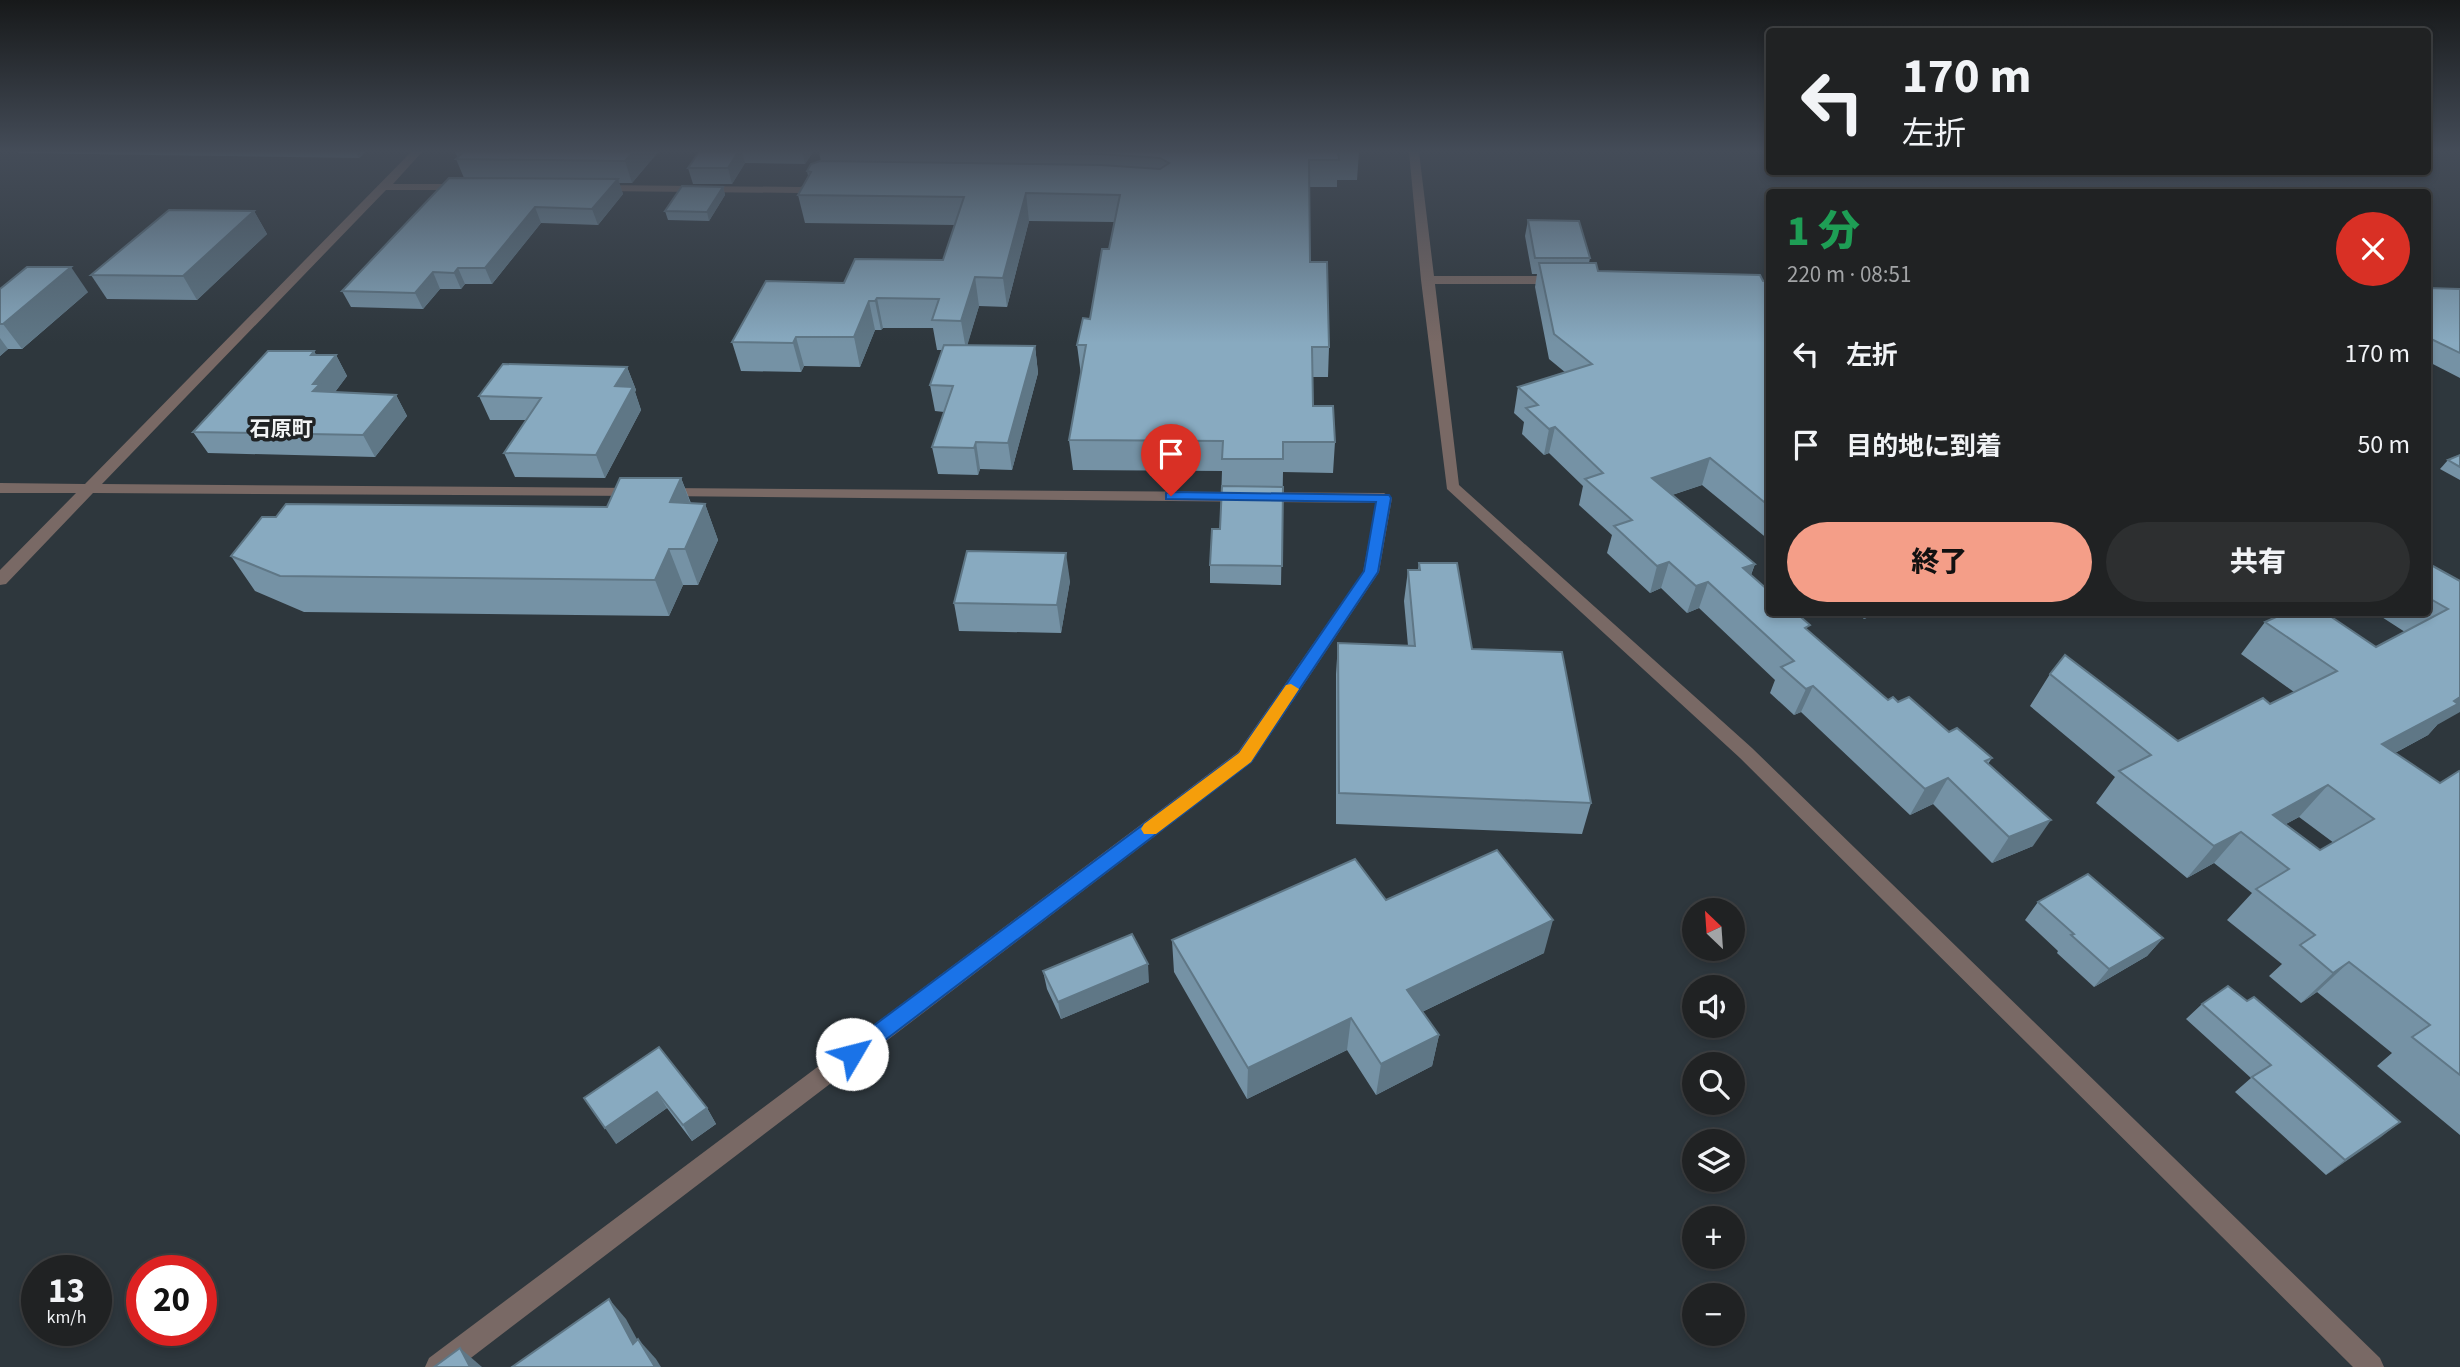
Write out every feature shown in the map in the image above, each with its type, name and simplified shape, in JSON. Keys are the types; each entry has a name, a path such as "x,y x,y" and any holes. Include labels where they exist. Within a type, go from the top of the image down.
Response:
{"lane":[{"path":"0,580 355,216"},
{"path":"1420,216 1452,486 1746,753 2371,1367"},
{"path":"1427,280 1574,280"},
{"path":"0,488 1384,498 1371,572 1245,757 438,1367"}],"shaded area":[{"path":"0,216 1766,216 1766,616 2431,616 2431,216 2460,216 2460,1367 0,1367"}],"building":[{"path":"162,216 249,216 183,276 91,275"},
{"path":"413,216 528,216 485,268 458,268 454,273 433,272 415,293 342,291"},
{"path":"958,216 1020,216 1003,278 975,277 961,321 932,320 939,299 877,298 875,301 869,301 854,337 796,337 793,343 732,342 766,281 844,283 855,259 943,260"},
{"path":"1116,216 1310,216 1310,262 1327,262 1329,347 1312,347 1313,406 1333,406 1335,442 1283,442 1283,459 1222,459 1223,441 1069,440 1086,345 1077,345 1083,318 1090,319 1102,249 1109,249"},
{"path":"1528,220 1579,221 1590,258 1535,258"},
{"path":"1539,263 1596,263 1598,271 1760,275 1763,281 1766,280 1766,504 1710,458 1652,478 1755,564 1743,568 1766,588 1766,616 1800,616 1810,625 1805,628 1888,700 1893,697 1898,702 1909,697 1949,732 1957,728 1992,758 1985,761 2051,820 2009,837 1948,778 1925,789 1813,686 1806,689 1781,667 1794,661 1708,582 1696,586 1669,562 1657,566 1614,526 1632,520 1585,479 1603,473 1555,427 1549,429 1526,408 1538,405 1518,387 1592,364 1554,334"},
{"path":"27,267 71,267 0,324 0,289"},
{"path":"2431,288 2460,289 2460,353 2431,339"},
{"path":"944,345 1035,346 1008,443 976,442 974,448 932,447 953,386 930,385"},
{"path":"268,351 314,351 311,355 336,355 313,384 320,384 313,391 396,395 363,435 193,432"},
{"path":"503,364 627,367 615,386 633,387 596,455 504,453 541,398 479,396"},
{"path":"2460,455 2460,467 2448,460"},
{"path":"620,478 681,478 670,502 705,504 685,549 669,549 655,580 280,576 231,556 262,517 276,517 286,504 607,507"},
{"path":"1222,486 1283,487 1282,566 1210,565 1212,529 1220,529"},
{"path":"967,551 1066,553 1057,605 954,603"},
{"path":"1419,563 1457,563 1472,649 1562,652 1591,803 1339,793 1338,643 1415,646 1408,570 1420,570"},
{"path":"2431,565 2460,581 2460,697 2454,701 2458,704 2382,744 2440,783 2460,772 2460,1075 2412,1037 2430,1025 2349,962 2333,973 2300,945 2315,935 2256,889 2289,869 2241,832 2214,846 2119,771 2151,755 2050,674 2065,655 2178,741 2263,698 2270,704 2337,671 2265,622 2278,616 2330,616 2376,647 2448,609 2431,599","holes":["2328,785 2374,819 2320,850 2273,815"]},
{"path":"1497,850 1553,920 1407,990 1439,1035 1381,1064 1351,1018 1248,1068 1172,940 1355,859 1386,900"},
{"path":"2088,874 2163,938 2109,969 2038,902"},
{"path":"1132,934 1148,964 1058,1002 1043,971"},
{"path":"2228,986 2247,1001 2254,997 2400,1122 2345,1160 2252,1077 2271,1065 2202,1004"},
{"path":"659,1047 707,1108 683,1125 657,1092 605,1128 584,1098"},
{"path":"609,1299 633,1344 638,1339 655,1367 512,1367"},
{"path":"460,1348 470,1367 434,1367"}],"slow traffic":[{"path":"1150,829 1245,757 1291,689"}],"district":[{"name":"石原町","path":"281,429"}],"route":[{"path":"852,1054 1245,757 1371,572 1384,498 1171,496"}]}
